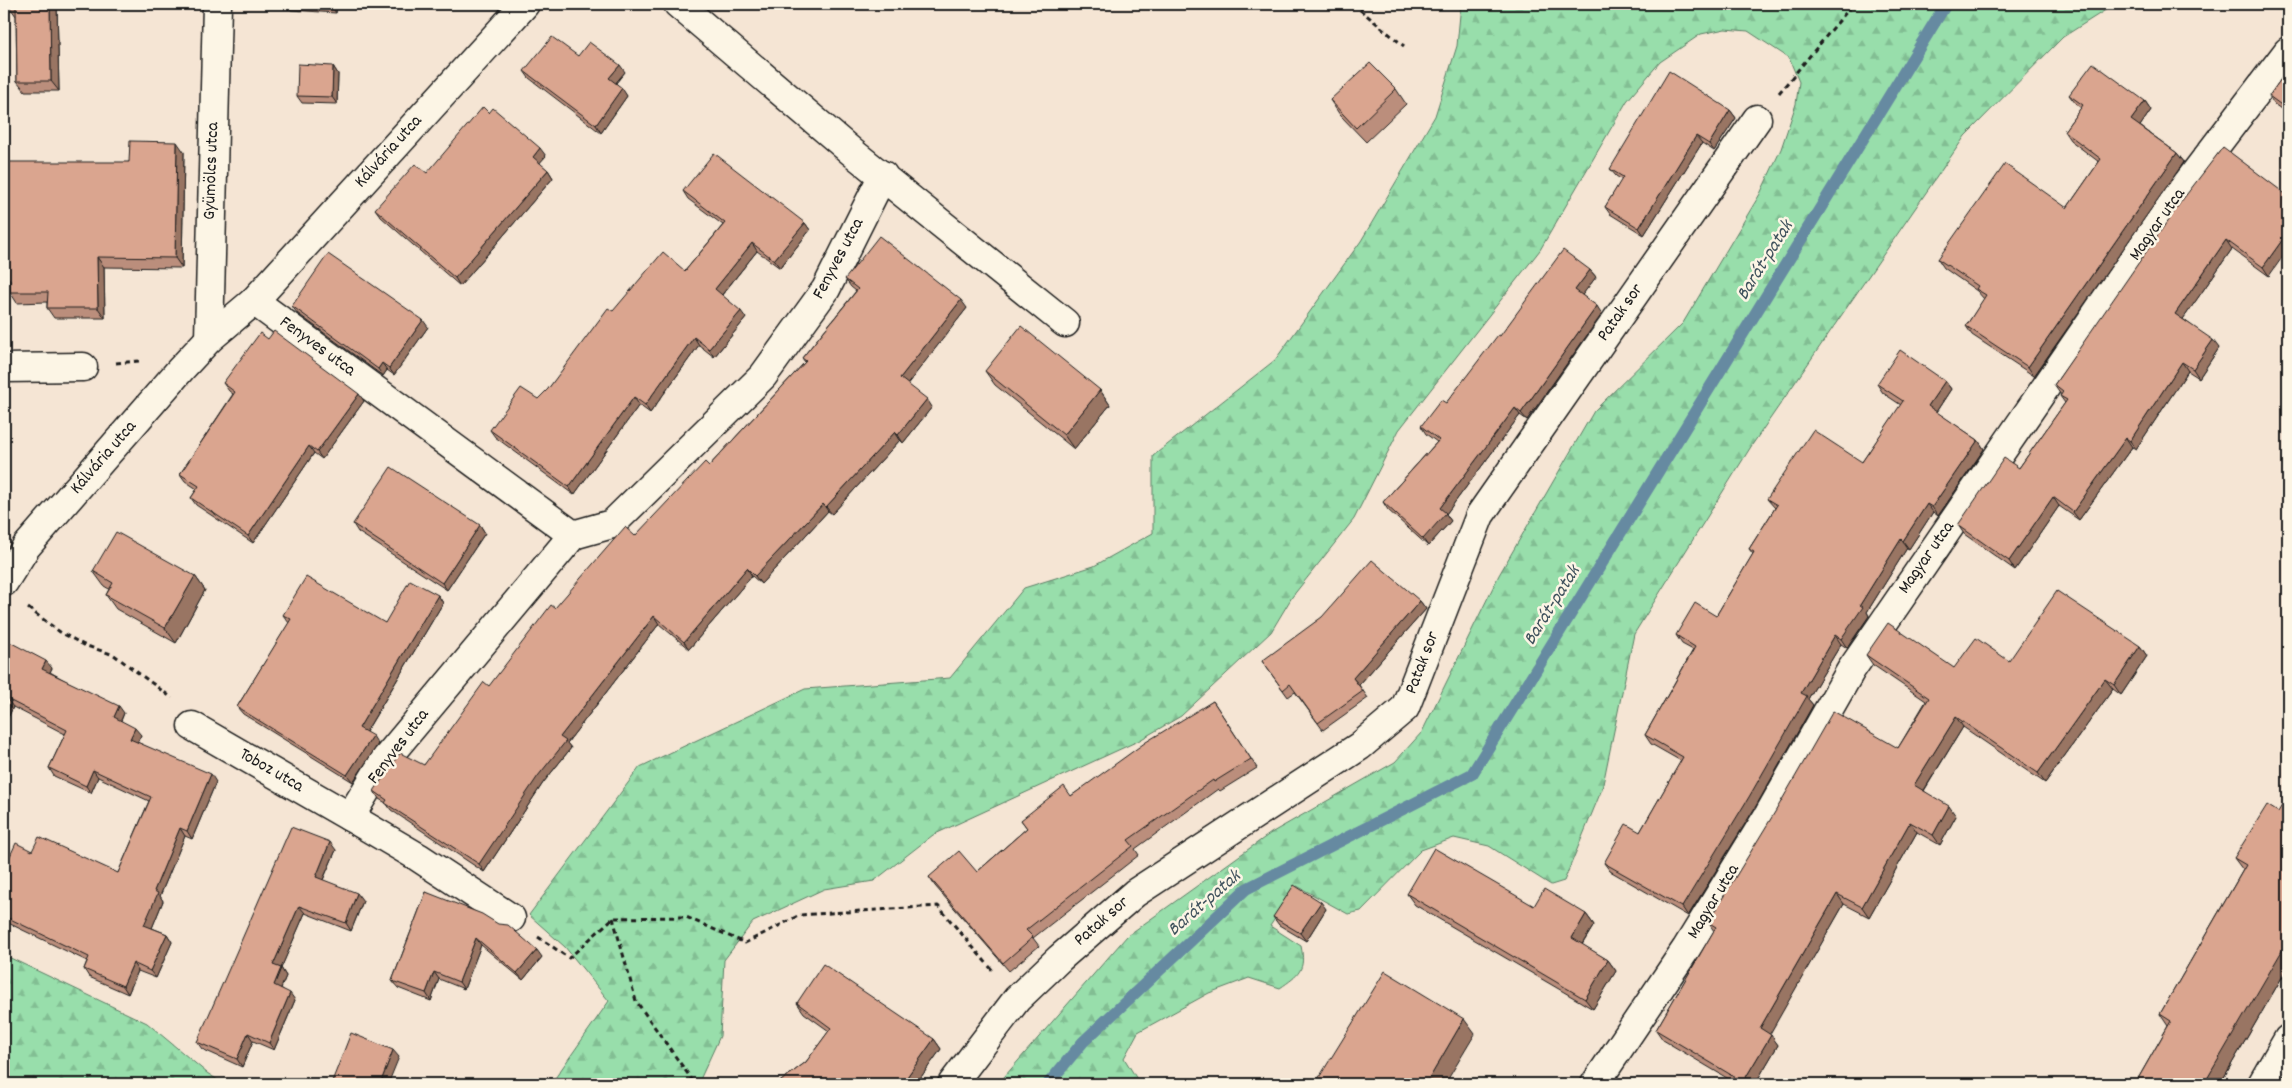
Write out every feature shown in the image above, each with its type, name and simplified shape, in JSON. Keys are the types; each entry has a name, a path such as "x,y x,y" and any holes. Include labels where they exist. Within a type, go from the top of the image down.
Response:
{"street":[{"name":"Gyümölcs utca","path":"209,339 217,4"},
{"name":"Kálvária utca","path":"4,582 26,547 181,369 209,339 254,301 525,4"},
{"path":"678,4 852,152 1065,323"},
{"name":"Magyar utca","path":"1595,1084 1691,940 1768,814 1851,670 2173,202 2288,51"},
{"name":"Patak sor","path":"952,1084 1017,1000 1060,958 1135,893 1360,746 1405,708 1480,515 1758,119"},
{"name":"Fenyves utca","path":"350,817 384,761 573,535 612,524 763,376 826,290 883,175"},
{"name":"Fenyves utca","path":"254,301 573,535"},
{"path":"4,368 83,367"},
{"name":"Toboz utca","path":"192,726 350,817"},
{"path":"350,817 418,857 511,918"},
{"path":"2262,1084 2288,1039"}],"path":[{"path":"1352,4 1404,46"},
{"path":"1758,119 1853,4"},
{"path":"83,367 146,361 181,369"},
{"path":"25,605 60,632 84,645 114,655 182,705 192,726"},
{"path":"569,958 613,918 686,917 745,943 800,915 938,906 1017,1000"},
{"path":"613,918 636,1001 695,1084"}],"green space":[{"path":"1461,4 2115,4 2063,37 1965,136 1752,445 1634,634 1602,789 1564,881 1551,885 1489,846 1454,838 1421,850 1361,911 1348,914 1297,886 1270,926 1301,946 1302,966 1300,971 1280,988 1249,978 1209,993 1138,1032 1124,1058 1140,1084 998,1084 1127,936 1271,833 1395,762 1422,732 1499,575 1594,411 1683,323 1760,194 1781,149 1796,104 1799,82 1789,58 1748,31 1725,29 1701,34 1660,62 1627,101 1540,250 1399,430 1354,519 1292,597 1271,632 1181,716 1138,741 933,835 874,881 824,889 753,922 724,960 720,1036 698,1084 551,1084 609,1001 565,947 529,915 640,767 805,689 950,678 1024,588 1094,566 1153,533 1153,456 1275,360 1361,241 1435,116 1457,46"},
{"path":"4,955 147,1023 207,1073 224,1084 4,1084"}],"building":[{"path":"9,4 50,4 51,81 17,81 16,6 9,6"},
{"path":"552,37 578,56 589,42 620,65 609,78 622,88 596,125 524,71"},
{"path":"1370,63 1396,89 1356,128 1330,100"},
{"path":"2093,63 2145,101 2131,120 2177,153 2028,367 1966,326 1986,295 1976,289 1978,286 1938,259 2005,164 2067,208 2101,159 2064,131 2083,105 2069,95"},
{"path":"298,64 333,66 332,97 297,96"},
{"path":"2288,69 2288,110 2269,96"},
{"path":"1669,71 1730,110 1709,144 1696,136 1639,228 1605,207 1623,177 1610,169"},
{"path":"483,107 489,113 493,108 540,148 533,157 548,170 455,278 375,209 415,164 427,173"},
{"path":"130,141 177,142 175,258 97,257 98,308 47,308 48,292 10,292 10,279 4,279 4,195 9,195 9,162 129,162"},
{"path":"2223,147 2288,196 2288,232 2263,267 2226,240 2175,314 2213,340 2193,369 2182,362 2130,441 2126,438 2073,512 2053,497 2009,561 1958,525 2004,458 2019,468 2067,400 2060,396 2063,392 2054,385 2180,203"},
{"path":"714,153 805,223 774,260 752,243 715,289 741,311 709,349 694,337 645,405 634,397 569,487 490,430 521,388 538,399 548,389 608,308 613,311 663,252 685,271 725,223 683,191"},
{"path":"879,236 961,300 900,378 927,399 898,435 895,432 826,507 823,504 755,576 747,568 684,642 654,616 560,737 566,741 538,776 479,864 385,803 387,800 374,791 400,753 424,765 484,682 489,686 551,605 555,608 625,527 635,536 705,462 709,466 806,361 802,358 858,289 845,279"},
{"path":"1563,250 1590,270 1575,290 1597,306 1521,413 1515,408 1440,508 1446,513 1423,539 1383,502 1439,440 1421,426 1441,400 1446,403 1498,335 1500,336"},
{"path":"328,254 423,320 389,368 382,363 378,369 292,306"},
{"path":"1021,326 1100,390 1064,435 985,371"},
{"path":"274,331 359,394 317,452 309,446 248,536 191,498 199,486 180,474 235,392 223,383 260,333 268,339"},
{"path":"1900,350 1945,381 1928,406 1978,440 1932,507 1927,504 1903,541 1901,539 1860,605 1863,607 1841,639 1835,635 1801,693 1807,696 1749,797 1682,907 1604,863 1626,824 1640,832 1683,757 1645,735 1695,647 1676,635 1695,603 1716,616 1754,552 1749,549 1777,505 1767,499 1813,430 1862,462 1903,401 1877,384"},
{"path":"391,467 480,525 442,583 353,524"},
{"path":"116,532 195,576 165,628 106,595 113,583 93,571"},
{"path":"1372,560 1420,601 1353,678 1363,691 1318,723 1290,684 1283,690 1262,661 1322,617"},
{"path":"306,577 385,623 410,580 438,595 359,728 373,736 347,775 237,707 291,619 283,615"},
{"path":"2057,591 2140,646 2114,685 2105,679 2038,773 1956,717 1914,785 1949,806 1933,835 1910,822 1862,907 1837,894 1760,1028 1771,1035 1743,1082 1656,1030 1716,927 1708,922 1775,812 1833,711 1898,748 1929,698 1866,655 1888,623 1954,668 1976,638 2009,661"},
{"path":"4,639 46,661 42,669 119,706 114,717 135,728 130,739 211,774 187,831 180,828 154,891 158,893 144,925 167,934 150,971 133,963 123,986 84,969 89,957 4,916 4,869 16,843 32,851 39,837 118,873 151,797 93,770 86,786 49,768 67,730 7,699 4,707"},
{"path":"1213,701 1251,759 1214,782 1213,780 1128,840 1133,846 1026,930 1033,937 1003,963 929,877 959,851 977,872 1027,828 1021,820 1064,786 1071,796 1146,742"},
{"path":"2288,795 2288,935 2284,942 2286,944 2204,1084 2135,1084 2171,1021 2160,1014 2246,865 2234,858 2267,805 2278,812"},
{"path":"291,827 330,842 316,877 357,893 346,923 299,906 273,965 281,968 274,985 290,993 269,1043 248,1033 237,1059 197,1042"},
{"path":"1434,848 1534,906 1544,889 1586,914 1572,938 1608,960 1585,999 1407,894"},
{"path":"1294,885 1321,902 1300,933 1273,917"},
{"path":"426,892 482,914 498,924 508,925 537,950 517,973 476,938 459,982 434,972 426,993 392,981"},
{"path":"823,964 934,1039 902,1084 777,1084 806,1062 831,1028 797,1003"},
{"path":"1385,971 1464,1019 1429,1079 1437,1084 1315,1084"},
{"path":"351,1033 393,1050 380,1084 331,1084"}],"waterway":[{"name":"Barát-patak","path":"1048,1084 1083,1042 1246,889 1472,774 1946,4"}]}
